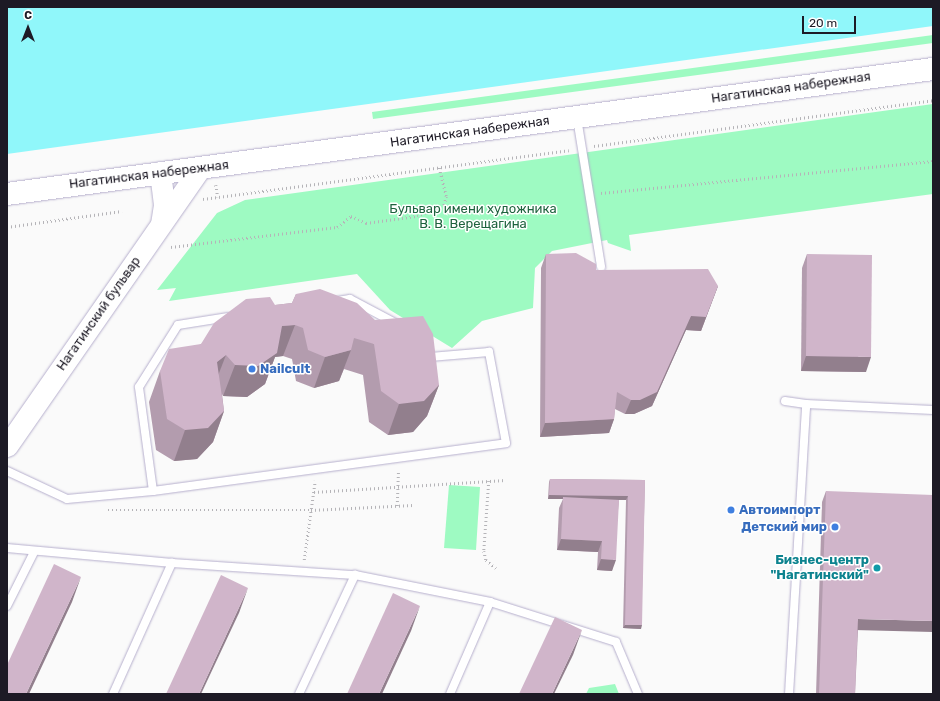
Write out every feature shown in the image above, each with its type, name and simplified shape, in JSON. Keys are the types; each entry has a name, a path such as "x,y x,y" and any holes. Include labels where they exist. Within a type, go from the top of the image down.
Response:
{"main road":[{"name":"Нагатинская набережная","path":"7,194 160,172 200,168 933,69"}],"street":[{"path":"160,225 200,168"},
{"name":"Нагатинский бульвар","path":"7,446 160,225 164,204 160,172"}],"lane":[{"path":"576,117 601,267"},
{"path":"327,303 350,299 404,328"},
{"path":"153,491 138,387 178,325 241,316"},
{"path":"7,471 68,499 153,491 506,443 489,352 430,357 427,344"},
{"path":"785,401 806,404 933,410"},
{"path":"789,694 806,404"},
{"path":"7,548 34,552 172,563 355,575 490,602 616,642 638,694"},
{"path":"7,606 34,552"},
{"path":"113,694 172,563"},
{"path":"299,694 355,575"},
{"path":"450,694 490,602"}],"path":[{"path":"588,192 599,193 933,161"},
{"path":"171,247 337,226 351,216 366,223 417,216 444,205 446,196 439,167"},
{"path":"7,227 122,210"},
{"path":"397,506 399,457"},
{"path":"303,572 317,469"},
{"path":"314,492 506,480"},
{"path":"489,481 484,551 486,560 496,568"},
{"path":"101,510 311,510 412,505"}],"green space":[{"path":"933,35 933,43 373,119 372,112"},
{"name":"Бульвар имени художника В. В. Верещагина","path":"933,104 933,194 629,235 631,251 608,243 607,240 552,251 535,268 533,308 482,321 452,348 390,310 357,274 169,301 176,288 157,290 217,213 245,200"},
{"path":"449,485 480,487 476,550 444,548"},
{"path":"615,684 619,694 586,694 589,688"}],"water":[{"path":"7,7 933,7 933,26 7,154"}],"building":[{"path":"576,253 596,264 596,270 708,269 718,286 706,317 691,316 657,392 640,400 631,400 617,392 614,419 545,423 546,254"},
{"path":"807,254 872,255 871,357 806,356"},
{"path":"320,289 357,303 375,320 423,316 433,334 439,385 424,401 399,404 381,391 374,344 354,338 351,350 325,357 308,350 303,328 295,325 282,326 277,353 258,366 235,365 226,355 217,362 224,411 208,428 185,430 167,419 160,371 169,349 201,344 214,323 246,299 270,297 275,305 292,303 296,294"},
{"path":"550,479 645,480 642,625 625,625 628,496 549,495"},
{"name":"Бизнес-центр \"Нагатинский\"","path":"826,491 933,495 933,621 858,619 855,694 819,694"},
{"path":"563,497 619,500 616,560 601,559 602,541 561,539"},
{"path":"54,564 81,577 26,694 7,694 7,665"},
{"path":"221,575 248,588 199,694 166,694"},
{"path":"393,593 420,606 379,694 347,694"},
{"path":"555,617 582,630 552,694 519,694"}],"place":[{"name":"Nailcult","path":"252,369"},
{"name":"Автоимпорт","path":"731,510"},
{"name":"Детский мир","path":"835,527"},
{"name":"Бизнес-центр \"Нагатинский\"","path":"877,568"}]}
